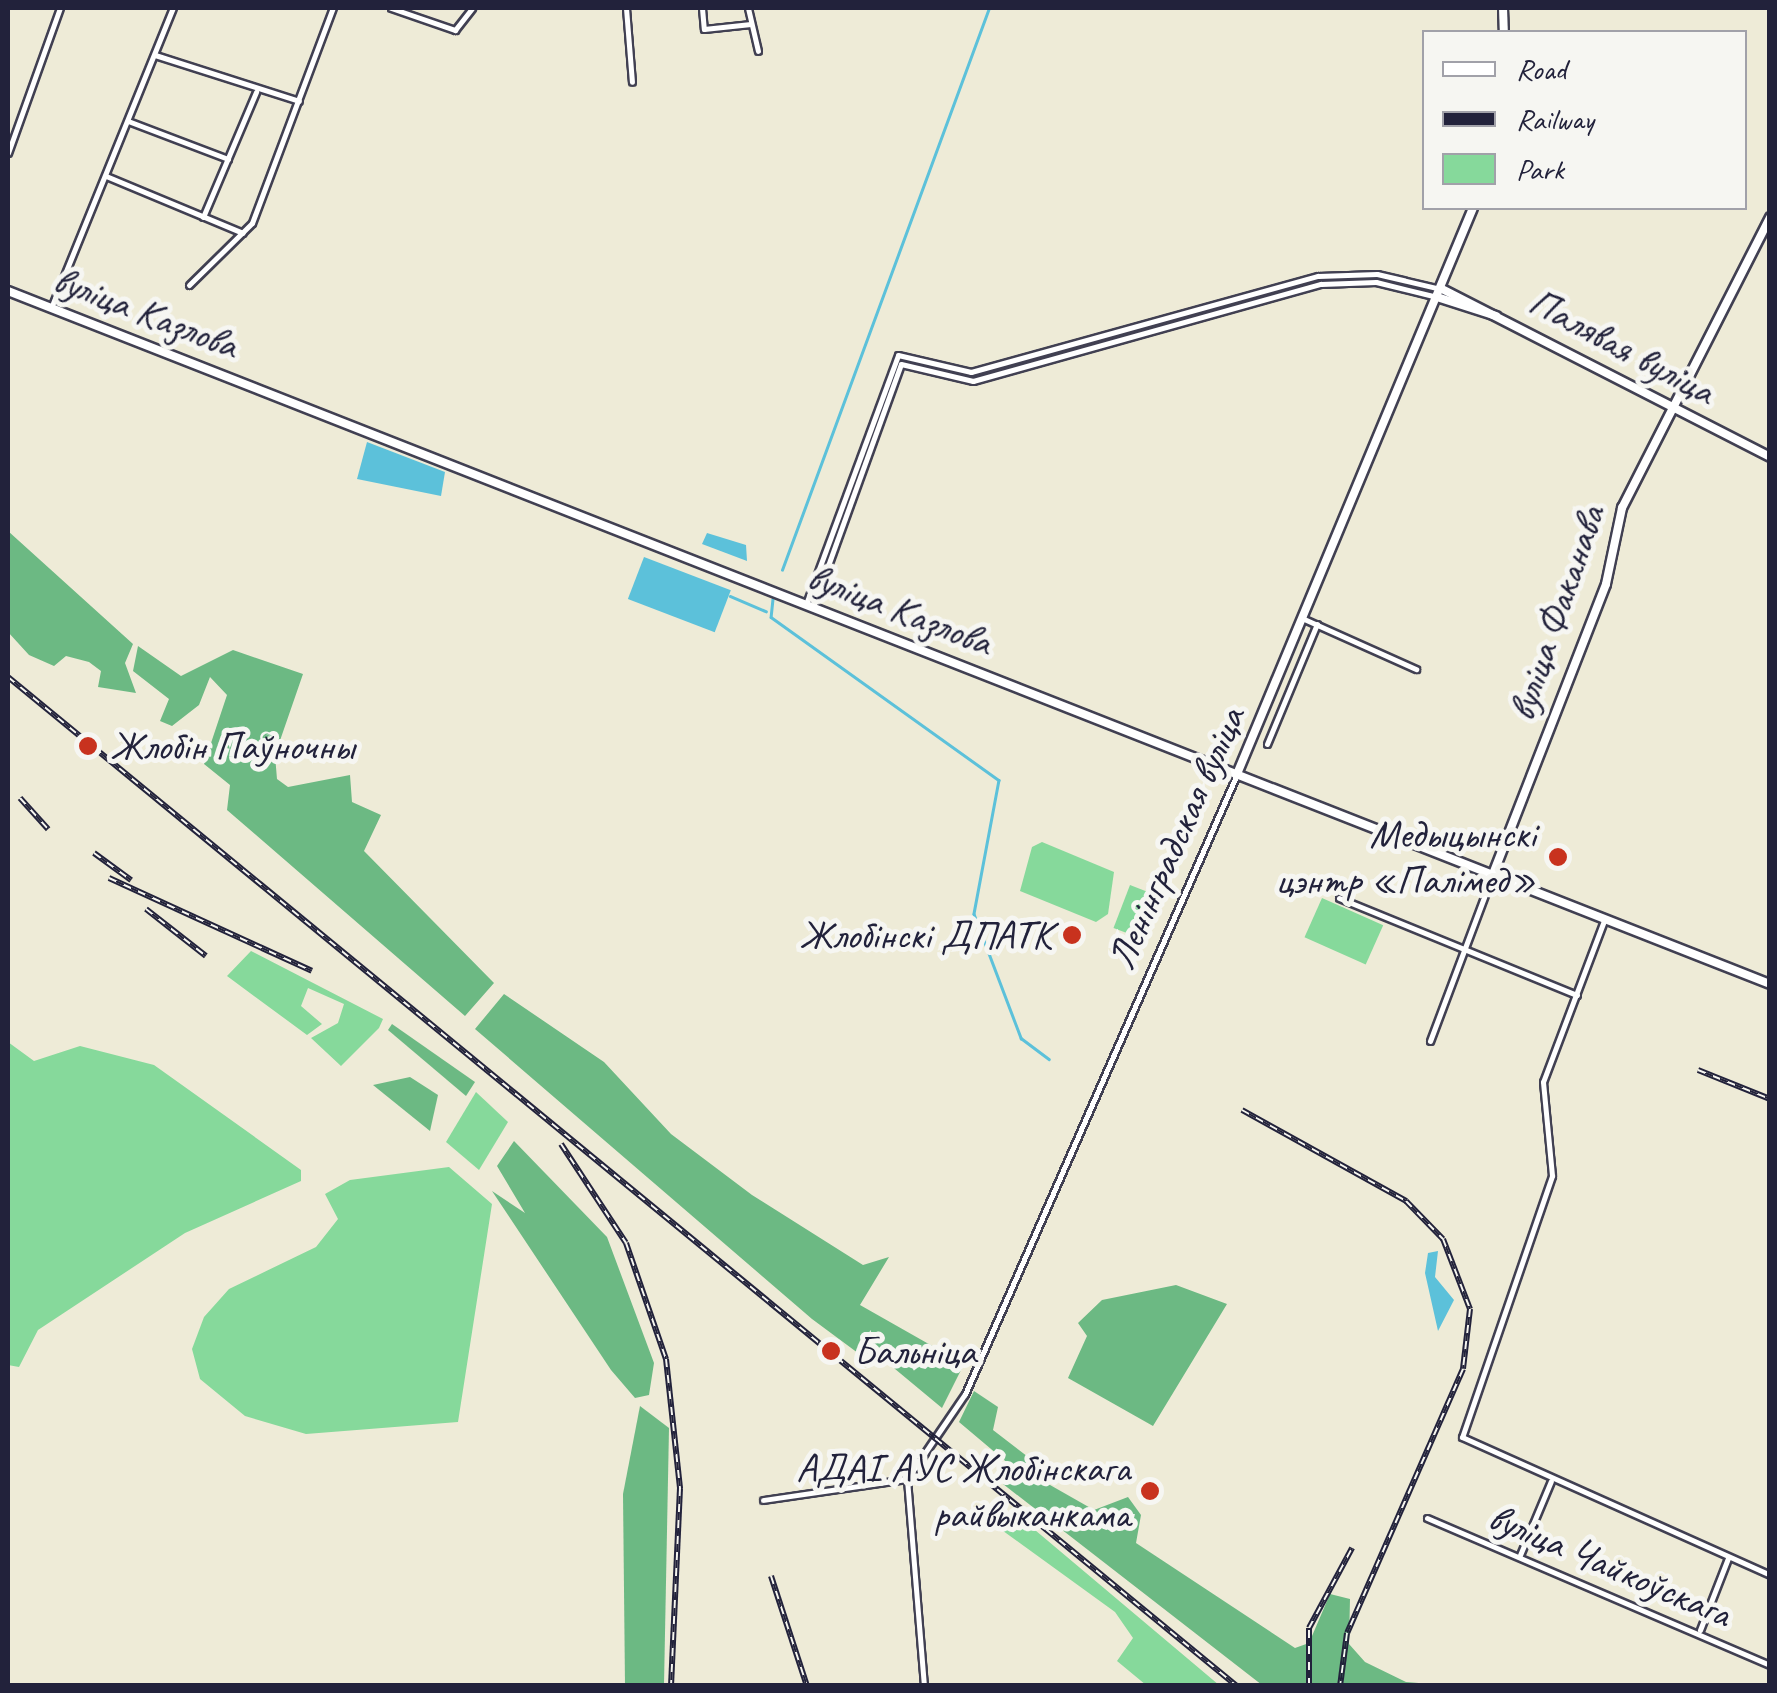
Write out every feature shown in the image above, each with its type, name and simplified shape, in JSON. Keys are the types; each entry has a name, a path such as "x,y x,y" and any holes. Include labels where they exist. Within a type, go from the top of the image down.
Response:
{"main road":[{"name":"Ленінградская вуліца","path":"1237,774 1442,294 1472,210"},
{"name":"вуліца Факанава","path":"1492,874 1602,597 1622,508 1770,218"},
{"name":"вуліца Казлова","path":"8,291 1770,984"},
{"name":"Палявая вуліца","path":"1442,294 1501,316 1770,457"}],"street":[{"path":"8,152 60,8"},
{"path":"52,308 172,8"},
{"path":"188,285 244,233 300,101 333,8"},
{"path":"391,8 455,30 472,8"},
{"path":"422,18 426,8"},
{"path":"626,8 632,82"},
{"path":"702,8 704,30 751,24"},
{"path":"748,8 758,51"},
{"path":"155,55 256,92 300,101"},
{"path":"203,218 256,92"},
{"path":"128,121 229,159"},
{"path":"106,176 244,233"},
{"path":"810,605 901,364 974,381 1321,284 1376,282 1442,294"},
{"path":"1304,619 1416,669"},
{"path":"1267,744 1317,624"},
{"name":"Ленінградская вуліца","path":"907,1479 965,1394 1237,774"},
{"name":"вуліца Факанава","path":"1430,1041 1492,874"},
{"path":"1339,898 1577,996"},
{"path":"1605,918 1543,1082 1552,1176 1462,1427 1472,1447 1770,1575"},
{"path":"763,1500 907,1479 924,1686"},
{"path":"1520,1555 1551,1481"},
{"name":"вуліца Чайкоўскага","path":"1428,1518 1700,1630 1770,1665"},
{"path":"1700,1630 1728,1557"}],"green space":[{"path":"8,531 133,644 125,663 136,693 98,687 101,671 89,662 66,656 54,666 29,655 8,632"},
{"path":"138,646 181,676 233,650 303,674 275,755 277,779 288,787 350,775 352,802 381,815 364,851 494,983 465,1016 227,810 230,785 204,764 227,695 210,677 199,705 172,726 160,721 169,699 133,671"},
{"path":"1042,842 1114,872 1108,914 1096,922 1020,891 1032,847"},
{"path":"1130,885 1151,893 1134,936 1114,928"},
{"path":"1322,898 1383,925 1366,965 1305,937"},
{"path":"251,951 383,1019 379,1028 341,1066 311,1038 338,1023 344,1004 308,988 301,1006 322,1024 307,1035 227,976"},
{"path":"504,994 604,1062 671,1134 752,1195 863,1265 889,1257 860,1305 964,1364 942,1408 877,1354 866,1359 812,1319 475,1029"},
{"path":"392,1024 475,1082 466,1096 388,1030"},
{"path":"8,1042 34,1061 80,1046 154,1065 301,1170 301,1181 185,1233 38,1330 19,1367 8,1365"},
{"path":"410,1077 438,1095 430,1131 373,1085"},
{"path":"476,1092 508,1122 479,1170 446,1142"},
{"path":"514,1141 607,1237 654,1363 649,1395 635,1398 611,1370 492,1191 525,1213 497,1166"},
{"path":"449,1167 492,1204 458,1422 306,1434 245,1416 200,1379 192,1349 204,1317 229,1289 316,1247 338,1219 325,1194 350,1180"},
{"path":"1176,1285 1227,1304 1153,1426 1068,1378 1087,1336 1078,1323 1102,1300"},
{"path":"974,1391 998,1407 993,1430 1036,1463 1036,1477 1094,1510 1128,1497 1141,1515 1136,1543 1295,1648 1309,1643 1330,1594 1350,1599 1349,1644 1365,1662 1406,1682 1444,1685 1262,1685 1003,1484 1010,1465 959,1422"},
{"path":"640,1406 669,1428 664,1685 625,1685 623,1494"},
{"path":"1016,1514 1219,1685 1146,1685 1117,1661 1133,1638 1115,1612 999,1528"}],"water":[{"path":"367,442 445,472 441,496 357,479"},
{"path":"707,533 746,545 747,561 702,544"},
{"path":"644,557 731,590 715,632 628,599"},
{"path":"1438,1251 1435,1277 1454,1300 1438,1331 1425,1273 1428,1253"}],"waterway":[{"path":"782,570 989,8"},
{"path":"730,596 766,611"},
{"path":"773,599 771,617 999,780 974,914 1021,1038 1049,1059"}],"railway":[{"path":"8,677 1237,1686"},
{"path":"20,798 48,829"},
{"path":"94,853 131,880"},
{"path":"109,878 312,971"},
{"path":"146,909 206,956"},
{"path":"1698,1070 1770,1099"},
{"path":"1242,1110 1406,1201 1443,1239 1470,1309 1463,1369 1347,1633 1340,1686"},
{"path":"561,1144 626,1243 666,1359 680,1488 671,1686"},
{"path":"1309,1686 1309,1628 1352,1548"},
{"path":"771,1576 807,1686"}],"place":[{"name":"Жлобін Паўночны","path":"88,746"},
{"name":"Медыцынскі цэнтр «Палімед»","path":"1558,857"},
{"name":"Жлобінскі ДПАТК","path":"1072,935"},
{"name":"Бальніца","path":"831,1351"},
{"name":"АДАІ АУС Жлобінскага райвыканкама","path":"1150,1491"}]}
